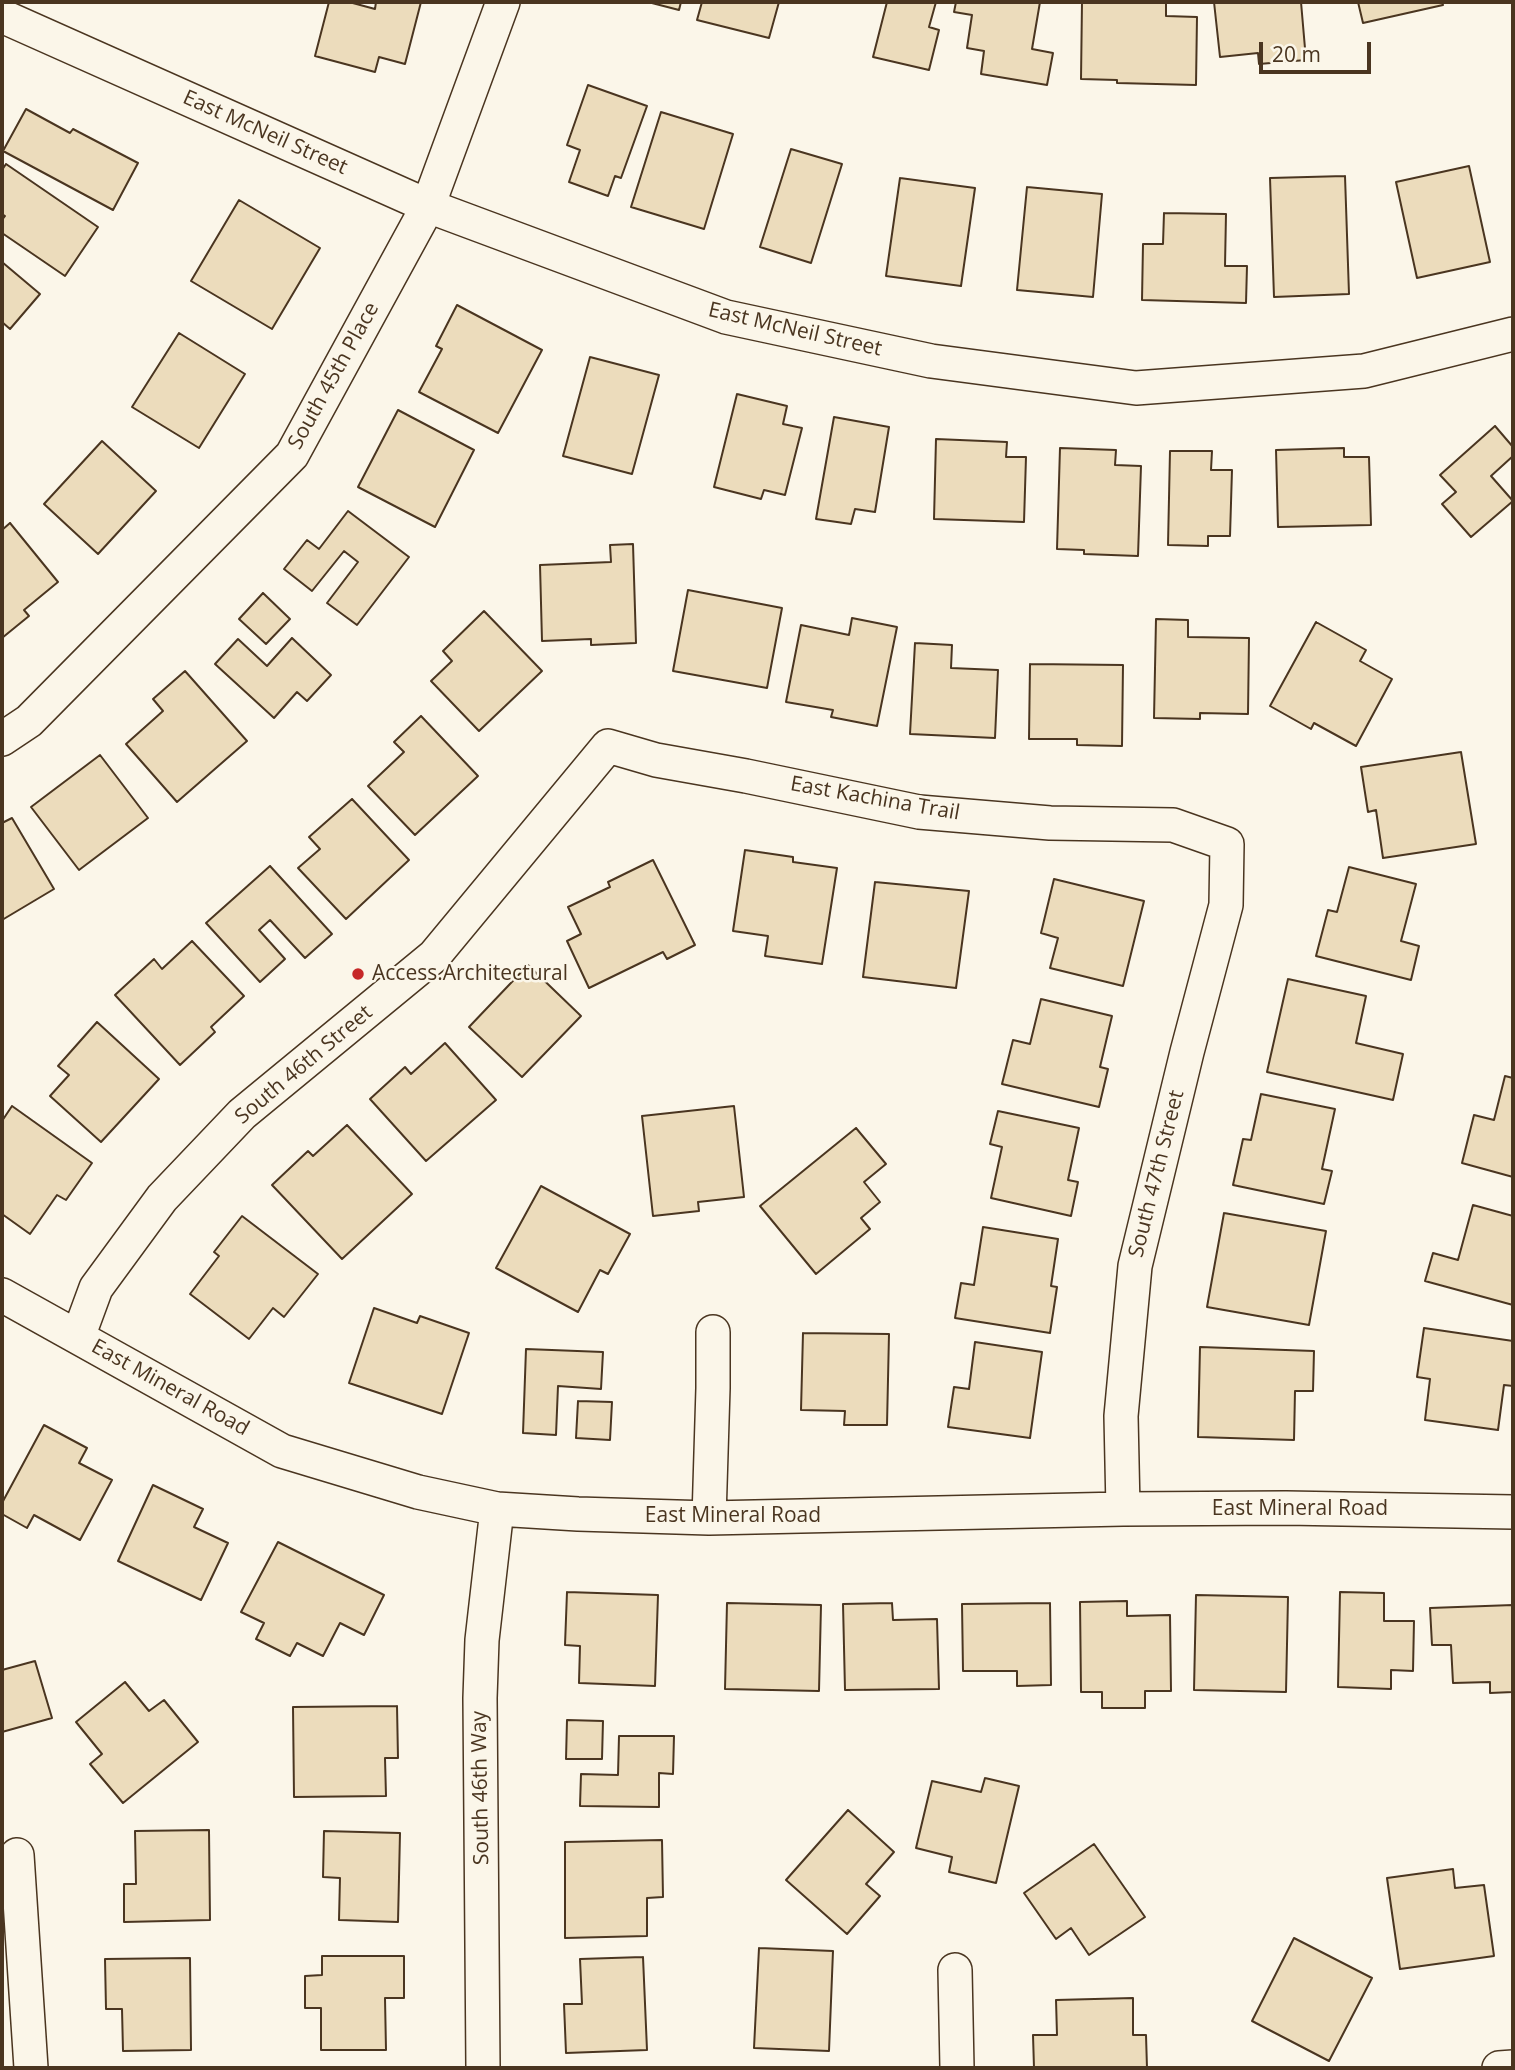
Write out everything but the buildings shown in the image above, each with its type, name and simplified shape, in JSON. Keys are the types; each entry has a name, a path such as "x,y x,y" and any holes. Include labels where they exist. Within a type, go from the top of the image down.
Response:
{"street":[{"path":"2,16 6,2"},
{"name":"South 45th Place","path":"2,739 29,721 292,455 428,206 503,2"},
{"name":"East McNeil Street","path":"2,16 428,206 726,317 931,361 1136,387 1364,371 1513,334"},
{"name":"East Kachina Trail","path":"608,746 656,760 919,811 1049,823 1173,824 1227,844"},
{"name":"South 46th Street","path":"78,1337 96,1288 162,1198 242,1114 434,956 608,746"},
{"name":"South 47th Street","path":"1123,1509 1121,1416 1135,1266 1226,905 1227,844"},
{"name":"East Mineral Road","path":"2,1295 282,1451 418,1492 497,1509 709,1518 1286,1507 1513,1512"},
{"path":"709,1518 713,1332"},
{"name":"South 46th Way","path":"484,2068 480,1699 482,1640 497,1509"},
{"path":"17,1855 31,2068"},
{"path":"955,1970 957,2068"},
{"path":"1499,2068 1513,2067"}],"place":[{"name":"Access.Architectural","path":"358,974"}]}
